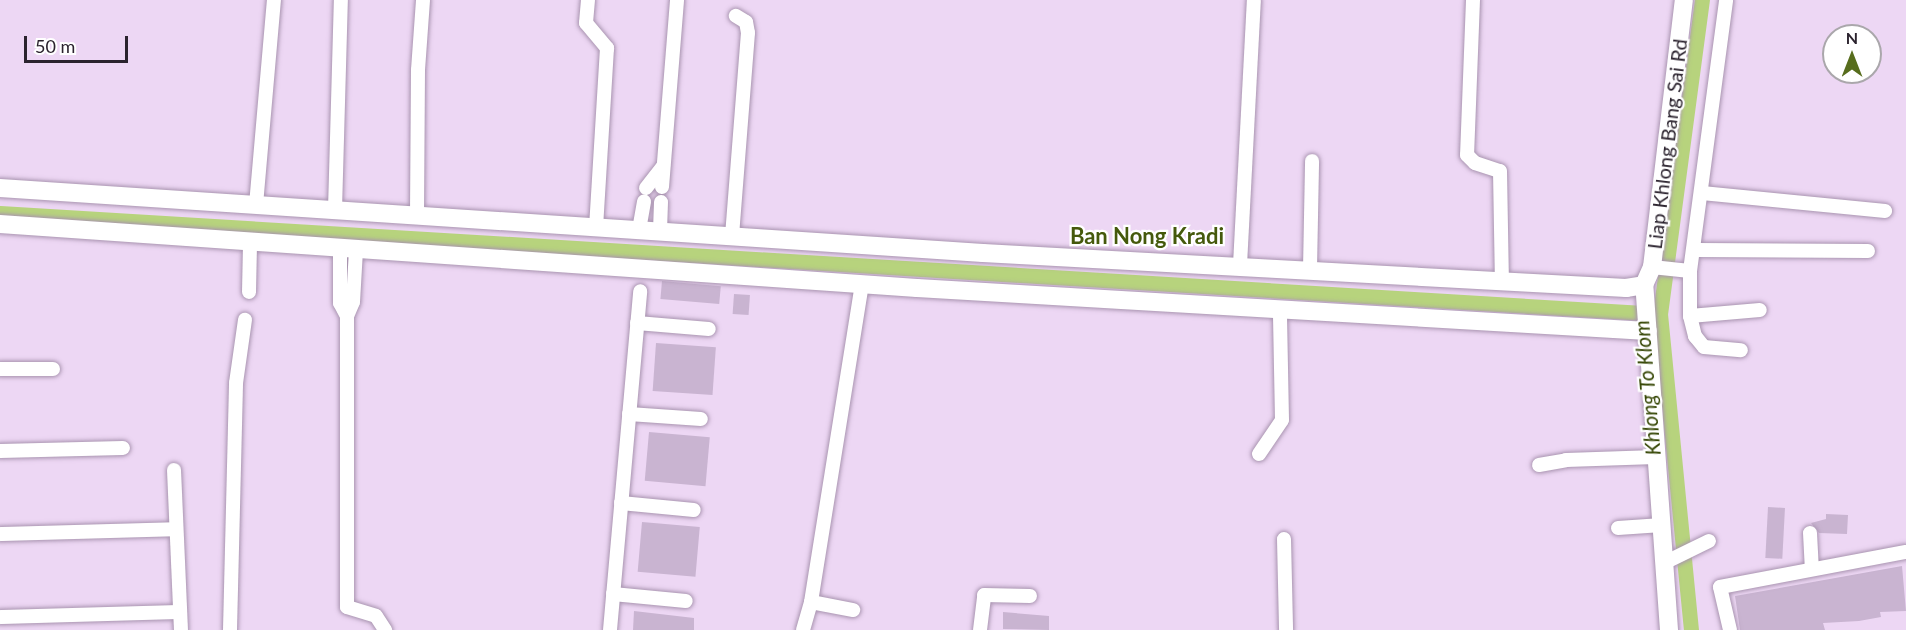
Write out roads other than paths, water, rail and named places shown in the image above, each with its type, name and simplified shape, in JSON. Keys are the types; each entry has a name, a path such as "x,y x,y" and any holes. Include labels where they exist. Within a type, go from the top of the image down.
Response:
{"street":[{"path":"256,205 274,0"},
{"path":"335,210 341,0"},
{"path":"417,214 418,70 423,0"},
{"path":"588,0 586,22 607,48 596,227"},
{"path":"662,187 677,0"},
{"path":"1240,265 1254,0"},
{"path":"1473,0 1467,155 1475,163 1500,171 1502,281"},
{"name":"Liap Khlong Bang Sai Rd","path":"1644,290 1657,268 1684,0"},
{"path":"1726,0 1696,250 1688,271 1690,316 1695,336 1704,347 1741,350"},
{"path":"732,236 748,33 746,22 736,16"},
{"path":"1310,270 1312,161"},
{"path":"639,230 645,194 664,165"},
{"path":"0,188 732,236 1644,290 1656,457 1667,562 1669,630"},
{"path":"1702,194 1885,211"},
{"path":"660,231 661,202"},
{"path":"0,224 861,284 1280,310 1647,328"},
{"path":"249,292 250,243"},
{"path":"348,250 340,303 347,316 347,607 376,616 385,630"},
{"path":"1696,250 1868,251"},
{"path":"1657,268 1688,271"},
{"path":"803,630 811,602 861,284"},
{"path":"610,630 640,291"},
{"path":"1259,454 1282,420 1280,310"},
{"path":"1690,316 1760,310"},
{"path":"230,630 236,383 245,320"},
{"path":"637,323 709,329"},
{"path":"0,369 52,369"},
{"path":"629,414 701,419"},
{"path":"0,451 123,447"},
{"path":"1539,465 1566,460 1656,457"},
{"path":"174,470 181,630"},
{"path":"621,503 694,510"},
{"path":"1618,528 1662,525"},
{"path":"0,534 176,529"},
{"path":"1810,533 1812,568"},
{"path":"1284,538 1286,630"},
{"path":"1667,562 1704,544"},
{"path":"1730,630 1720,587 1906,552"},
{"path":"613,594 686,601"},
{"path":"980,630 984,595 1030,596"},
{"path":"811,602 853,610"},
{"path":"0,617 180,612"}],"waterway":[{"name":"Khlong To Klom","path":"1691,630 1660,314 1702,0"},
{"path":"0,213 1660,314"}],"district":[{"name":"Ban Nong Kradi","path":"1147,236"}]}
